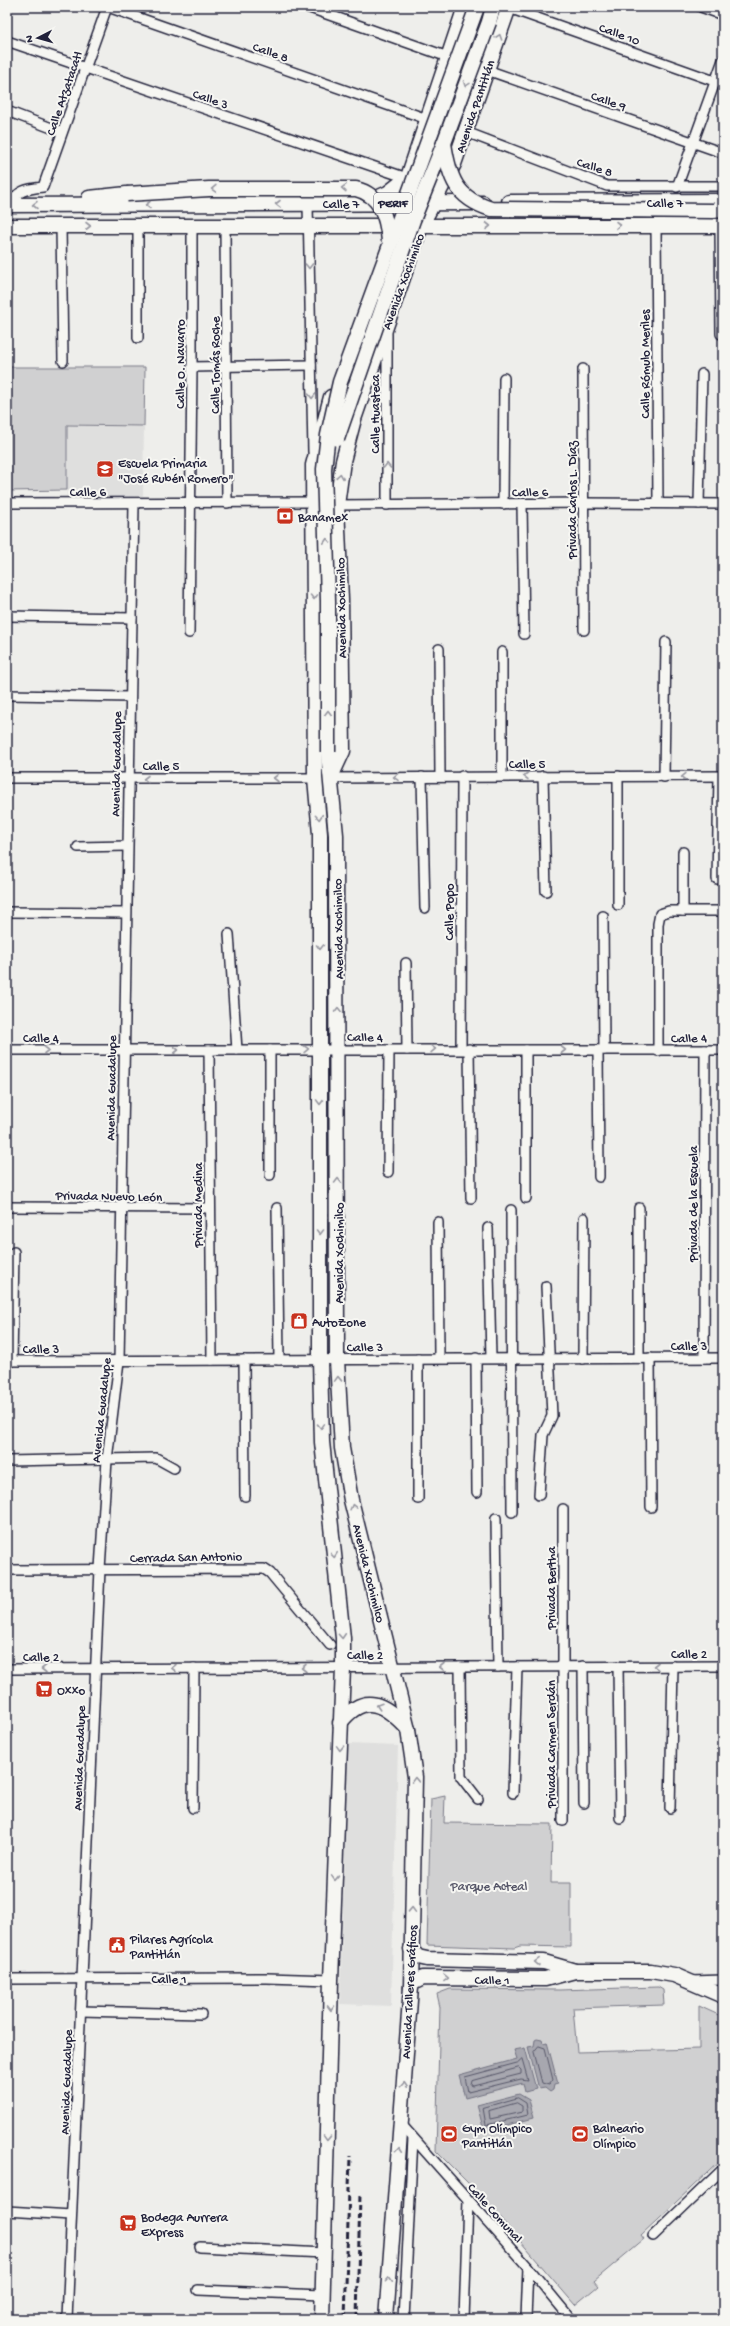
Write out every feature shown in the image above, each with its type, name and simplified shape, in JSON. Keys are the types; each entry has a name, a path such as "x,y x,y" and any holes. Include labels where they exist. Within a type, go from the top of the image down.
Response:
{"main road":[{"path":"399,203 465,7"},
{"path":"331,778 328,752 328,601 324,469 328,435 340,382 477,7"},
{"path":"313,502 337,439 410,227 444,143 492,7"},
{"name":"Avenida Pantitlán","path":"432,202 454,164 509,7"},
{"path":"444,143 450,172 456,187 472,201 491,209 721,216"},
{"path":"412,162 415,175 421,182 429,185 442,184"},
{"path":"363,203 388,192 407,178"},
{"path":"64,205 102,195 209,189 356,189 369,194 376,200 386,218 390,243"},
{"name":"Calle 7","path":"8,205 432,202 721,216"},
{"name":"Avenida Xochimilco","path":"394,1667 345,1471 342,1448 337,1360 338,1049 336,835 331,778 343,751 341,600 337,506 339,479 348,442 387,322 421,226 432,202"},
{"name":"Avenida Xochimilco","path":"344,1668 343,1638 322,1442 320,1359 320,834 315,778 313,465 320,432 336,381 399,203"},
{"path":"461,203 456,205 454,214 454,219 461,226"},
{"name":"Calle 7","path":"7,226 225,227 656,225 721,216"},
{"path":"380,259 387,254 395,255 401,259 406,268"},
{"name":"Avenida Talleres Gráficos","path":"386,2319 410,1987 415,1800 415,1777 408,1730 394,1667"},
{"path":"322,2319 331,1980 340,1723 344,1668"},
{"path":"340,1723 357,1707 374,1704 390,1712 408,1730"},
{"name":"Calle 1","path":"411,1949 418,1957 427,1959 544,1962 575,1971 651,1971 674,1975 723,1996"},
{"name":"Calle 1","path":"410,1987 413,1983 423,1978 545,1980 575,1971"}],"street":[{"name":"Calle Atzatacatl","path":"8,205 15,195 23,189 43,187 107,7"},
{"name":"Calle 8","path":"107,7 427,120"},
{"path":"307,7 448,57"},
{"name":"Calle 10","path":"509,7 720,82"},
{"path":"701,7 723,15"},
{"name":"Calle 3","path":"7,41 407,178"},
{"path":"677,187 720,82 723,60"},
{"name":"Calle 9","path":"487,70 723,153"},
{"path":"7,111 62,132"},
{"name":"Calle 8","path":"466,132 607,186 723,186"},
{"name":"Avenida Xochimilco","path":"308,204 313,465"},
{"path":"721,216 721,334"},
{"name":"Calle Rómulo Meriles","path":"656,225 658,503"},
{"path":"61,226 63,361"},
{"name":"Calle O. Navarro","path":"189,633 192,226"},
{"path":"138,227 138,338"},
{"name":"Calle Tomás Roche","path":"225,227 227,504"},
{"name":"Calle Huasteca","path":"387,322 387,505"},
{"path":"192,367 312,365"},
{"name":"Privada Carlos L. Díaz","path":"584,369 584,630"},
{"path":"699,504 702,374"},
{"path":"503,504 504,378"},
{"name":"Calle 6","path":"7,503 227,504 313,502"},
{"name":"Calle 6","path":"337,506 584,503 723,504"},
{"name":"Avenida Guadalupe","path":"67,2319 100,1570 107,1460 119,1361 126,846 134,504"},
{"path":"522,504 524,634"},
{"path":"7,616 132,618"},
{"path":"664,777 666,642"},
{"path":"439,649 440,776"},
{"path":"502,652 502,776"},
{"path":"7,695 130,697"},
{"name":"Calle 5","path":"331,778 440,776 721,776"},
{"name":"Calle Popo","path":"462,776 465,1049 471,1198"},
{"path":"543,776 546,891"},
{"path":"618,776 618,905"},
{"path":"717,879 721,776"},
{"path":"422,777 425,908"},
{"name":"Calle 5","path":"7,778 315,778"},
{"path":"78,847 126,846"},
{"path":"683,852 683,911"},
{"path":"658,1051 658,924 660,914 669,911 723,911"},
{"path":"7,912 126,913"},
{"path":"599,1177 603,916"},
{"path":"229,934 237,1050"},
{"path":"406,963 407,1050"},
{"name":"Calle 4","path":"7,1050 723,1050"},
{"name":"Privada Medina","path":"209,1050 212,1360"},
{"path":"270,1050 270,1175"},
{"path":"388,1172 389,1050"},
{"path":"526,1050 526,1198"},
{"name":"Privada de la Escuela","path":"704,1358 705,1050"},
{"name":"Privada Nuevo León","path":"7,1207 210,1208"},
{"path":"278,1208 279,1360"},
{"path":"639,1208 639,1358"},
{"path":"511,1210 512,1512"},
{"path":"583,1359 584,1218"},
{"path":"438,1222 439,1358"},
{"path":"488,1228 491,1358"},
{"path":"9,1361 14,1252"},
{"path":"539,1495 543,1435 552,1416 550,1358 547,1347 546,1286"},
{"path":"476,1358 477,1492"},
{"path":"650,1358 651,1507"},
{"name":"Calle 3","path":"9,1361 723,1358"},
{"path":"418,1359 418,1499"},
{"path":"244,1360 245,1496"},
{"path":"7,1461 156,1458 174,1468"},
{"name":"Privada Bertha","path":"562,1666 563,1509"},
{"path":"496,1518 498,1667"},
{"name":"Cerrada San Antonio","path":"7,1570 264,1569 270,1573 330,1645"},
{"name":"Privada Carmen Serdán","path":"562,1666 563,1821"},
{"path":"583,1666 584,1803"},
{"path":"618,1666 620,1818"},
{"path":"670,1808 673,1666"},
{"name":"Calle 2","path":"7,1669 723,1666"},
{"path":"460,1667 461,1777 478,1799"},
{"path":"193,1808 194,1668"},
{"path":"513,1793 517,1668"},
{"name":"Calle 1","path":"7,1979 82,1978 331,1980"},
{"path":"691,1982 723,1980"},
{"path":"81,2011 201,2014"},
{"name":"Calle Comunal","path":"401,2124 528,2267 571,2319"},
{"path":"404,2319 413,2138"},
{"path":"653,2236 723,2170"},
{"path":"464,2319 468,2200"},
{"path":"7,2211 71,2215"},
{"path":"200,2247 324,2254"},
{"path":"526,2319 528,2267"},
{"path":"198,2290 322,2296"}],"shaded area":[{"name":"Escuela Primaria \"José Rubén Romero\"","path":"67,425 144,426 143,496 67,496"},
{"path":"348,1744 398,1746 391,2006 340,2004"}],"green space":[{"path":"7,367 145,367 144,426 67,425 67,490 7,491"},
{"path":"322,1061 332,1062 334,1353 323,1353"},
{"name":"Parque Acteal","path":"445,1796 444,1823 552,1824 551,1883 571,1883 571,1947 520,1946 514,1948 427,1945 431,1799"},
{"name":"Balneario Olímpico","path":"658,1987 663,1990 664,2005 573,2008 577,2052 699,2049 699,2006 723,2017 723,2158 641,2235 644,2239 594,2281 598,2286 575,2305 484,2199 436,2151 440,2007 437,1994 450,1989 559,1990"}],"water":[{"path":"535,2040 542,2040 543,2043 547,2042 558,2084 554,2085 553,2090 550,2092 545,2088 539,2089 528,2047 534,2046"},
{"path":"525,2048 536,2089 525,2092 523,2083 465,2098 459,2075 517,2059 514,2050"},
{"path":"519,2094 529,2100 534,2118 484,2131 477,2105"}],"railway":[{"path":"345,2319 350,2156"},
{"path":"357,2319 360,2194"}],"place":[{"name":"Escuela Primaria \"José Rubén Romero\"","path":"105,469"},
{"name":"Banamex","path":"285,516"},
{"name":"AutoZone","path":"299,1321"},
{"name":"Oxxo","path":"44,1689"},
{"name":"Pilares Agrícola Pantitlán","path":"117,1945"},
{"name":"Gym Olímpico Pantitlán","path":"449,2134"},
{"name":"Balneario Olímpico","path":"580,2134"},
{"name":"Bodega Aurrera Express","path":"128,2223"}]}
